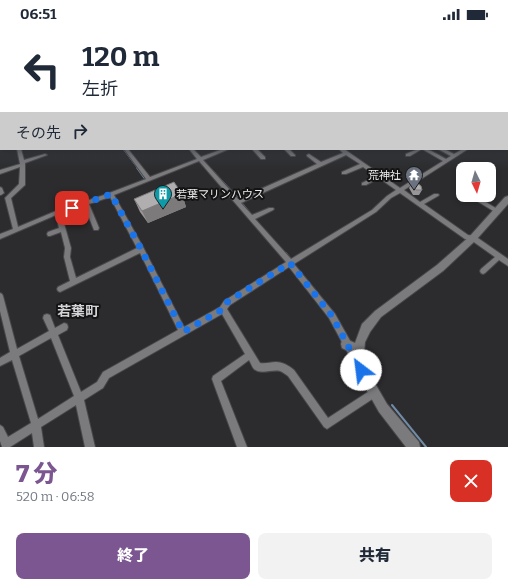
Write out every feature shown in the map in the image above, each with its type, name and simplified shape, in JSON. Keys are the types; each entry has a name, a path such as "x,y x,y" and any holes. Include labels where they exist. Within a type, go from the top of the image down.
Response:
{"street":[{"path":"16,230 8,198 22,185 23,164 19,150"},
{"path":"127,150 149,179"},
{"path":"191,150 253,218 332,316 374,394 383,408 414,447"},
{"path":"0,237 58,212 111,194 225,150"},
{"path":"255,150 263,158"},
{"path":"287,150 293,155"},
{"path":"408,155 418,150"},
{"path":"426,150 446,161"},
{"path":"442,150 454,156"},
{"path":"0,430 6,444 100,385 106,375 223,309 227,302 374,211 380,204 400,190 464,150"},
{"path":"237,202 345,151 467,237 473,238 508,263"},
{"path":"0,172 45,155"},
{"path":"309,155 320,164"},
{"path":"344,172 363,164"},
{"path":"364,184 380,176"},
{"path":"111,194 183,332"},
{"path":"421,204 436,195"},
{"path":"361,370 359,354 360,345 366,328 378,314 440,268 473,238 508,199"},
{"path":"482,202 497,211"},
{"path":"86,203 96,228"},
{"path":"253,218 271,209"},
{"path":"58,212 68,248 67,257 74,282"},
{"path":"50,234 62,229"},
{"path":"60,289 141,249"},
{"path":"483,271 500,257"},
{"path":"0,296 14,354 36,426 39,447"},
{"path":"223,309 257,366 261,368 276,366 284,367 291,373 327,424 374,394"},
{"path":"47,318 79,398 90,447"},
{"path":"0,362 64,327"},
{"path":"346,344 355,349 360,345"},
{"path":"242,447 216,379 250,355"}],"building":[{"path":"174,182 182,194 142,211 134,199"},
{"path":"416,182 421,186 422,190 416,190 412,184"}],"waterway":[{"path":"124,150 138,169"},
{"path":"203,160 211,169"},
{"path":"137,168 145,179"},
{"path":"210,168 239,199"},
{"path":"241,202 250,213"},
{"path":"286,253 291,259"},
{"path":"392,405 426,447"}],"place":[{"name":"荒神社","path":"414,190"},
{"name":"若葉マリンハウス","path":"163,209"}],"district":[{"name":"若葉町","path":"78,311"}],"route":[{"path":"72,208 111,194 183,332 223,309 227,302 290,263 332,316 361,370"}]}
